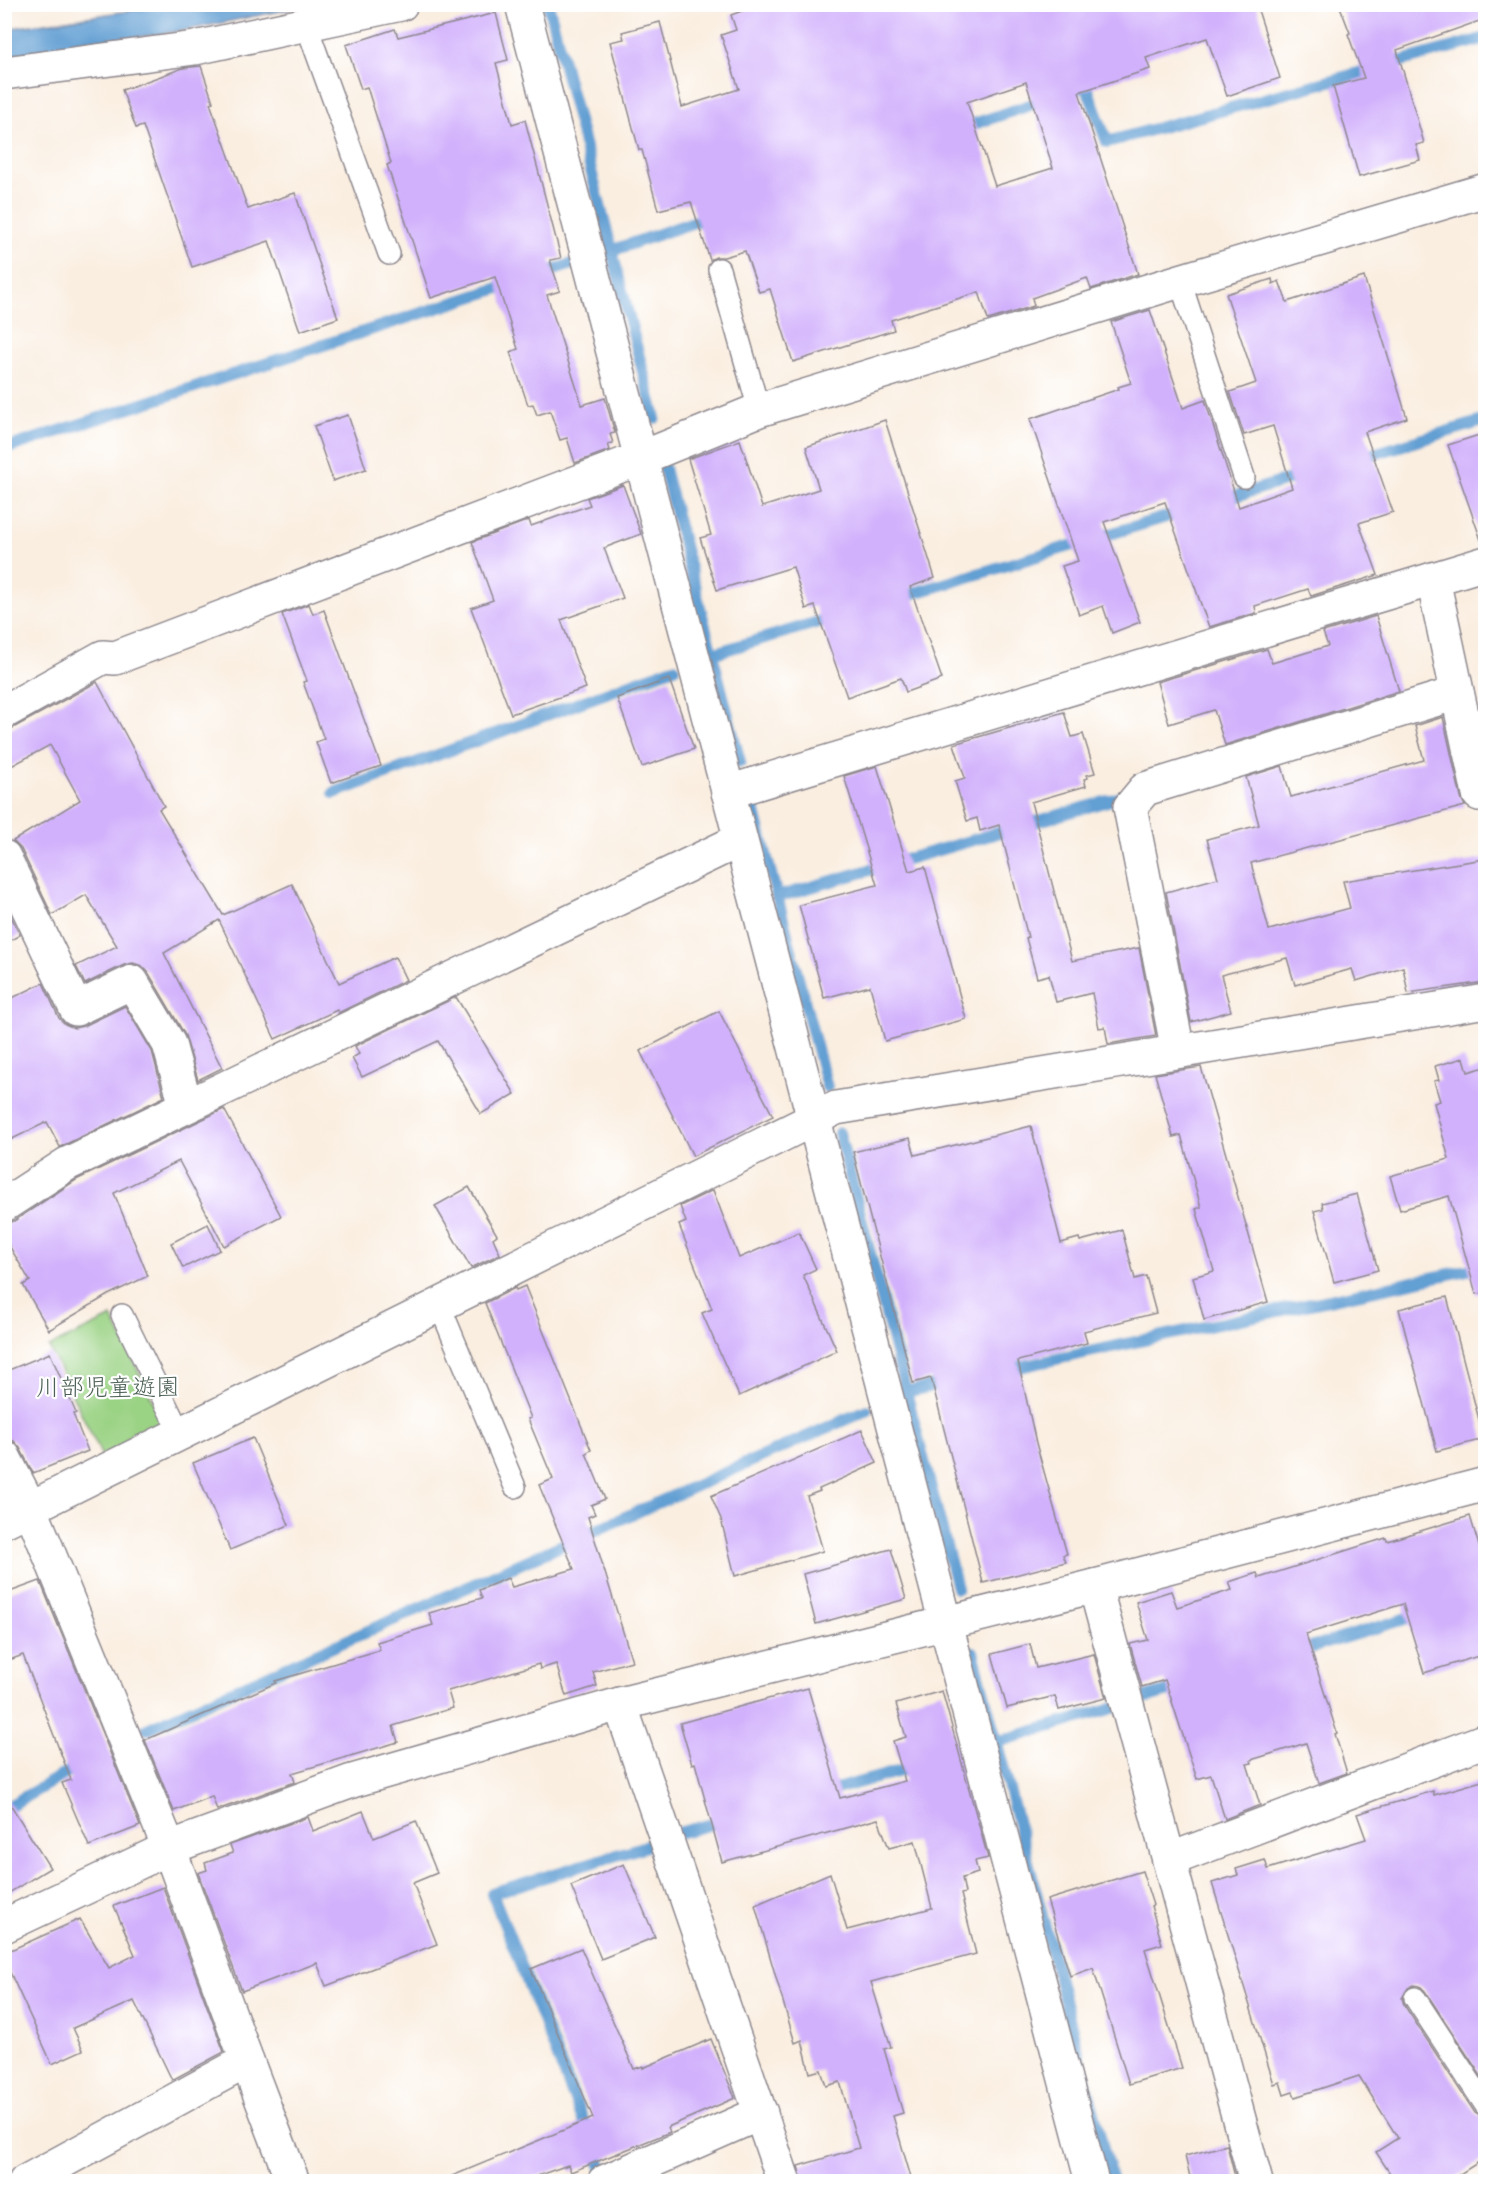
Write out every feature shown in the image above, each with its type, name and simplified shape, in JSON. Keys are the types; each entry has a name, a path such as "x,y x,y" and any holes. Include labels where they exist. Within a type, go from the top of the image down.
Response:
{"street":[{"path":"4,73 195,48 401,4"},
{"path":"522,4 1092,2181"},
{"path":"4,712 103,657 115,658 641,458 759,410 1485,190"},
{"path":"728,792 1485,563"},
{"path":"1433,579 1479,794 1485,792"},
{"path":"1178,1051 1130,807 1145,789 1457,693"},
{"path":"4,1204 67,1164 740,840"},
{"path":"4,857 76,1009 132,982 168,1044 186,1107"},
{"path":"17,1514 836,1108 1485,1001"},
{"path":"4,1457 17,1514 169,1848 246,2061 293,2181"},
{"path":"4,1926 169,1848 352,1780 620,1704 1095,1586 1485,1484"},
{"path":"1095,1586 1256,2181"},
{"path":"620,1704 783,2181"},
{"path":"1169,1860 1485,1740"},
{"path":"25,2181 246,2061"},
{"path":"604,2181 761,2113"}],"lane":[{"path":"306,24 389,254"},
{"path":"719,269 759,410"},
{"path":"1179,281 1244,477"},
{"path":"439,1304 515,1488"},
{"path":"122,1315 180,1433"},
{"path":"1415,1998 1485,2106"}],"green space":[{"name":"川部児童遊園","path":"112,1317 166,1428 103,1458 49,1347"}],"water":[{"path":"169,5 311,5 186,30 5,57 5,29"}],"building":[{"path":"761,4 1256,4 1280,78 1227,96 1207,38 1146,58 1150,69 1079,92 1138,274 1091,289 1087,278 1032,298 1034,306 988,320 979,292 891,320 894,330 793,362 770,289 759,292 745,251 710,260 691,202 658,210 610,42 624,39 622,32 660,22 682,107 739,89 721,35 736,30 731,15","holes":["1026,82 1053,168 995,186 967,102"]},
{"path":"1339,4 1485,4 1485,19 1397,50 1424,143 1416,145 1420,160 1359,177 1333,86 1364,78"},
{"path":"496,13 508,60 496,63 512,124 525,120 561,258 550,260 560,291 547,295 582,405 605,398 615,433 610,434 613,443 608,444 610,450 575,463 567,438 560,440 550,411 537,415 533,404 528,405 510,352 518,349 495,277 431,298 387,165 391,163 367,87 361,89 346,45 395,29 398,37"},
{"path":"201,66 213,102 210,103 248,209 295,193 338,318 300,331 269,241 192,267 143,126 136,128 122,90 183,68"},
{"path":"1364,277 1407,418 1365,432 1393,512 1359,523 1378,575 1311,596 1308,589 1255,606 1256,613 1209,627 1165,502 1104,522 1140,622 1112,633 1103,606 1079,615 1062,566 1078,561 1030,419 1131,383 1111,322 1150,310 1183,408 1205,400 1239,507 1292,488 1273,426 1244,435 1230,392 1256,383 1226,294 1272,279 1273,284 1279,281 1287,302"},
{"path":"348,415 366,469 333,481 314,426"},
{"path":"885,420 935,578 910,587 942,679 906,692 901,678 847,697 815,606 806,609 793,567 717,590 700,538 711,535 688,459 740,440 762,507 819,489 806,447"},
{"path":"1479,435 1485,455 1485,539 1481,540 1448,445"},
{"path":"623,485 641,534 604,548 623,598 561,620 586,688 511,714 471,608 493,600 472,542 529,520 531,526 590,505 587,498"},
{"path":"309,604 313,614 324,610 381,766 331,783 316,742 324,739 303,682 307,681 282,614"},
{"path":"1376,616 1399,691 1225,745 1214,710 1169,724 1157,682 1267,649 1272,663 1328,646 1323,632"},
{"path":"669,679 694,749 642,767 617,698"},
{"path":"97,682 164,806 159,809 223,915 292,884 339,983 395,957 406,980 338,1013 337,1010 275,1039 219,920 164,953 222,1068 198,1080 185,1035 148,972 142,966 133,963 124,965 85,984 76,966 117,946 86,895 52,915 21,849 13,841 80,800 50,745 4,770 4,731"},
{"path":"1064,712 1072,737 1083,734 1095,773 1087,775 1088,778 1084,779 1086,786 1031,802 1072,961 1139,948 1156,1036 1108,1044 1105,1027 1099,1028 1092,993 1056,1002 1049,975 1037,978 999,825 980,831 977,818 967,821 955,781 965,778 954,744"},
{"path":"1443,717 1461,798 1465,806 1251,863 1269,930 1350,908 1343,881 1485,859 1485,982 1408,993 1403,967 1356,981 1352,969 1295,985 1287,958 1221,975 1231,1011 1191,1022 1166,892 1218,878 1207,839 1259,825 1246,777 1282,766 1291,797 1424,760 1415,726"},
{"path":"877,766 909,871 925,867 966,1019 885,1041 870,986 824,998 799,905 877,885 844,776"},
{"path":"4,902 20,935 4,944"},
{"path":"43,983 59,1018 74,1028 84,1026 125,1006 152,1051 164,1097 60,1147 47,1122 4,1143 4,1002"},
{"path":"456,997 515,1094 481,1114 438,1041 362,1077 352,1058 359,1054 355,1046"},
{"path":"719,1011 773,1116 693,1156 640,1051"},
{"path":"1464,1058 1468,1072 1485,1067 1485,1293 1476,1294 1449,1196 1400,1210 1390,1176 1449,1159 1434,1103 1440,1101 1434,1081 1439,1080 1435,1066"},
{"path":"1201,1067 1268,1302 1204,1320 1193,1277 1214,1271 1196,1209 1201,1207 1181,1135 1173,1137 1155,1074"},
{"path":"224,1109 281,1216 224,1246 179,1161 114,1193 148,1276 108,1295 49,1330 23,1285 30,1281 4,1237 4,1224 14,1221 76,1180"},
{"path":"1031,1126 1061,1243 1079,1238 1080,1241 1122,1230 1135,1279 1146,1276 1156,1313 1084,1331 1087,1343 1018,1361 1036,1443 1067,1554 1063,1555 1066,1562 983,1583 931,1378 913,1383 853,1152 910,1138 915,1155"},
{"path":"469,1187 497,1235 493,1238 500,1254 471,1268 435,1206"},
{"path":"713,1190 739,1258 799,1232 816,1269 803,1275 837,1351 739,1396 702,1313 712,1309 679,1225 686,1222 680,1206"},
{"path":"1357,1194 1378,1270 1334,1282 1314,1211 1323,1209 1322,1203"},
{"path":"208,1224 220,1250 183,1268 171,1243"},
{"path":"525,1286 591,1450 586,1453 605,1499 591,1505 595,1514 588,1517 632,1661 593,1672 597,1686 566,1696 556,1664 540,1669 539,1664 448,1691 453,1708 393,1726 398,1742 292,1773 295,1782 217,1810 212,1796 174,1811 145,1740 276,1683 275,1681 380,1650 377,1642 433,1625 429,1613 482,1598 479,1590 508,1578 512,1587 574,1569 539,1485 553,1479 485,1303 515,1288 516,1290"},
{"path":"1447,1297 1484,1439 1437,1451 1399,1309"},
{"path":"50,1353 76,1413 73,1414 88,1451 33,1473 20,1448 14,1441 4,1438 4,1372"},
{"path":"862,1430 877,1463 807,1496 823,1551 735,1576 721,1519 711,1496"},
{"path":"253,1438 289,1525 230,1550 193,1463"},
{"path":"1470,1516 1485,1566 1485,1654 1424,1673 1403,1604 1306,1634 1347,1773 1319,1783 1306,1743 1251,1760 1252,1763 1247,1764 1260,1805 1225,1819 1211,1775 1197,1779 1165,1680 1142,1687 1130,1644 1148,1640 1136,1602 1171,1591 1177,1607 1232,1590 1229,1582 1257,1573 1259,1578 1386,1538 1387,1541"},
{"path":"891,1549 906,1599 816,1624 803,1574"},
{"path":"40,1581 140,1826 89,1846 62,1783 71,1780 23,1655 4,1662 4,1594"},
{"path":"1030,1644 1036,1668 1094,1654 1106,1698 1059,1710 1055,1696 1007,1708 992,1654"},
{"path":"808,1688 840,1798 905,1781 893,1741 906,1737 896,1704 942,1691 988,1858 975,1861 978,1873 962,1878 965,1893 961,1894 976,1954 871,1982 891,2047 884,2049 903,2113 893,2116 912,2181 802,2181 798,2166 859,2148 840,2082 826,2086 821,2070 810,2073 802,2040 795,2043 755,1905 830,1873 847,1930 932,1908 915,1841 889,1848 878,1819 722,1862 695,1763 692,1764 680,1723"},
{"path":"1485,1780 1485,2082 1425,1991 1420,1986 1414,1985 1408,1988 1402,1998 1404,2005 1475,2113 1485,2119 1485,2158 1449,2181 1395,2181 1376,2152 1398,2138 1359,2076 1295,2097 1293,2092 1284,2095 1280,2082 1274,2084 1212,1883 1238,1875 1236,1869 1265,1860 1268,1869 1366,1839 1357,1814 1433,1791 1434,1795"},
{"path":"4,1794 50,1868 4,1896"},
{"path":"363,1811 374,1838 416,1821 437,1873 413,1883 437,1944 326,1986 317,1963 242,1991 198,1873 207,1870 205,1863 233,1853 230,1845 308,1817 313,1831"},
{"path":"624,1864 655,1937 601,1959 571,1886"},
{"path":"1142,1871 1162,1944 1145,1949 1182,2068 1129,2084 1093,1968 1070,1976 1047,1900"},
{"path":"163,1887 224,2052 172,2080 134,2001 73,2028 83,2050 52,2064 4,1959 4,1953 80,1919 109,1968 135,1955 114,1906"},
{"path":"581,1948 634,2069 643,2066 643,2068 711,2039 735,2098 668,2127 670,2132 571,2172 568,2165 523,2181 440,2181 593,2118 531,1969"},
{"path":"1227,2145 1236,2181 1191,2181 1185,2156"}],"waterway":[{"path":"548,4 655,418"},
{"path":"1076,89 1086,85 1107,142 1486,38"},
{"path":"959,129 1048,99"},
{"path":"605,253 711,216"},
{"path":"539,275 572,264"},
{"path":"4,449 514,283"},
{"path":"1357,459 1486,420"},
{"path":"664,468 740,762"},
{"path":"1220,501 1303,475"},
{"path":"898,598 1186,511"},
{"path":"712,654 835,617"},
{"path":"334,793 674,668"},
{"path":"777,897 1118,798"},
{"path":"753,805 827,1087"},
{"path":"839,1133 957,1588"},
{"path":"1006,1370 1486,1266"},
{"path":"900,1393 948,1383"},
{"path":"147,1729 867,1410"},
{"path":"1294,1653 1421,1614"},
{"path":"973,1652 1112,2182"},
{"path":"1144,1698 1183,1687"},
{"path":"997,1742 1113,1708"},
{"path":"4,1809 82,1764"},
{"path":"822,1793 918,1766"},
{"path":"678,1833 727,1820"},
{"path":"603,2170 492,1893 653,1844"}]}
